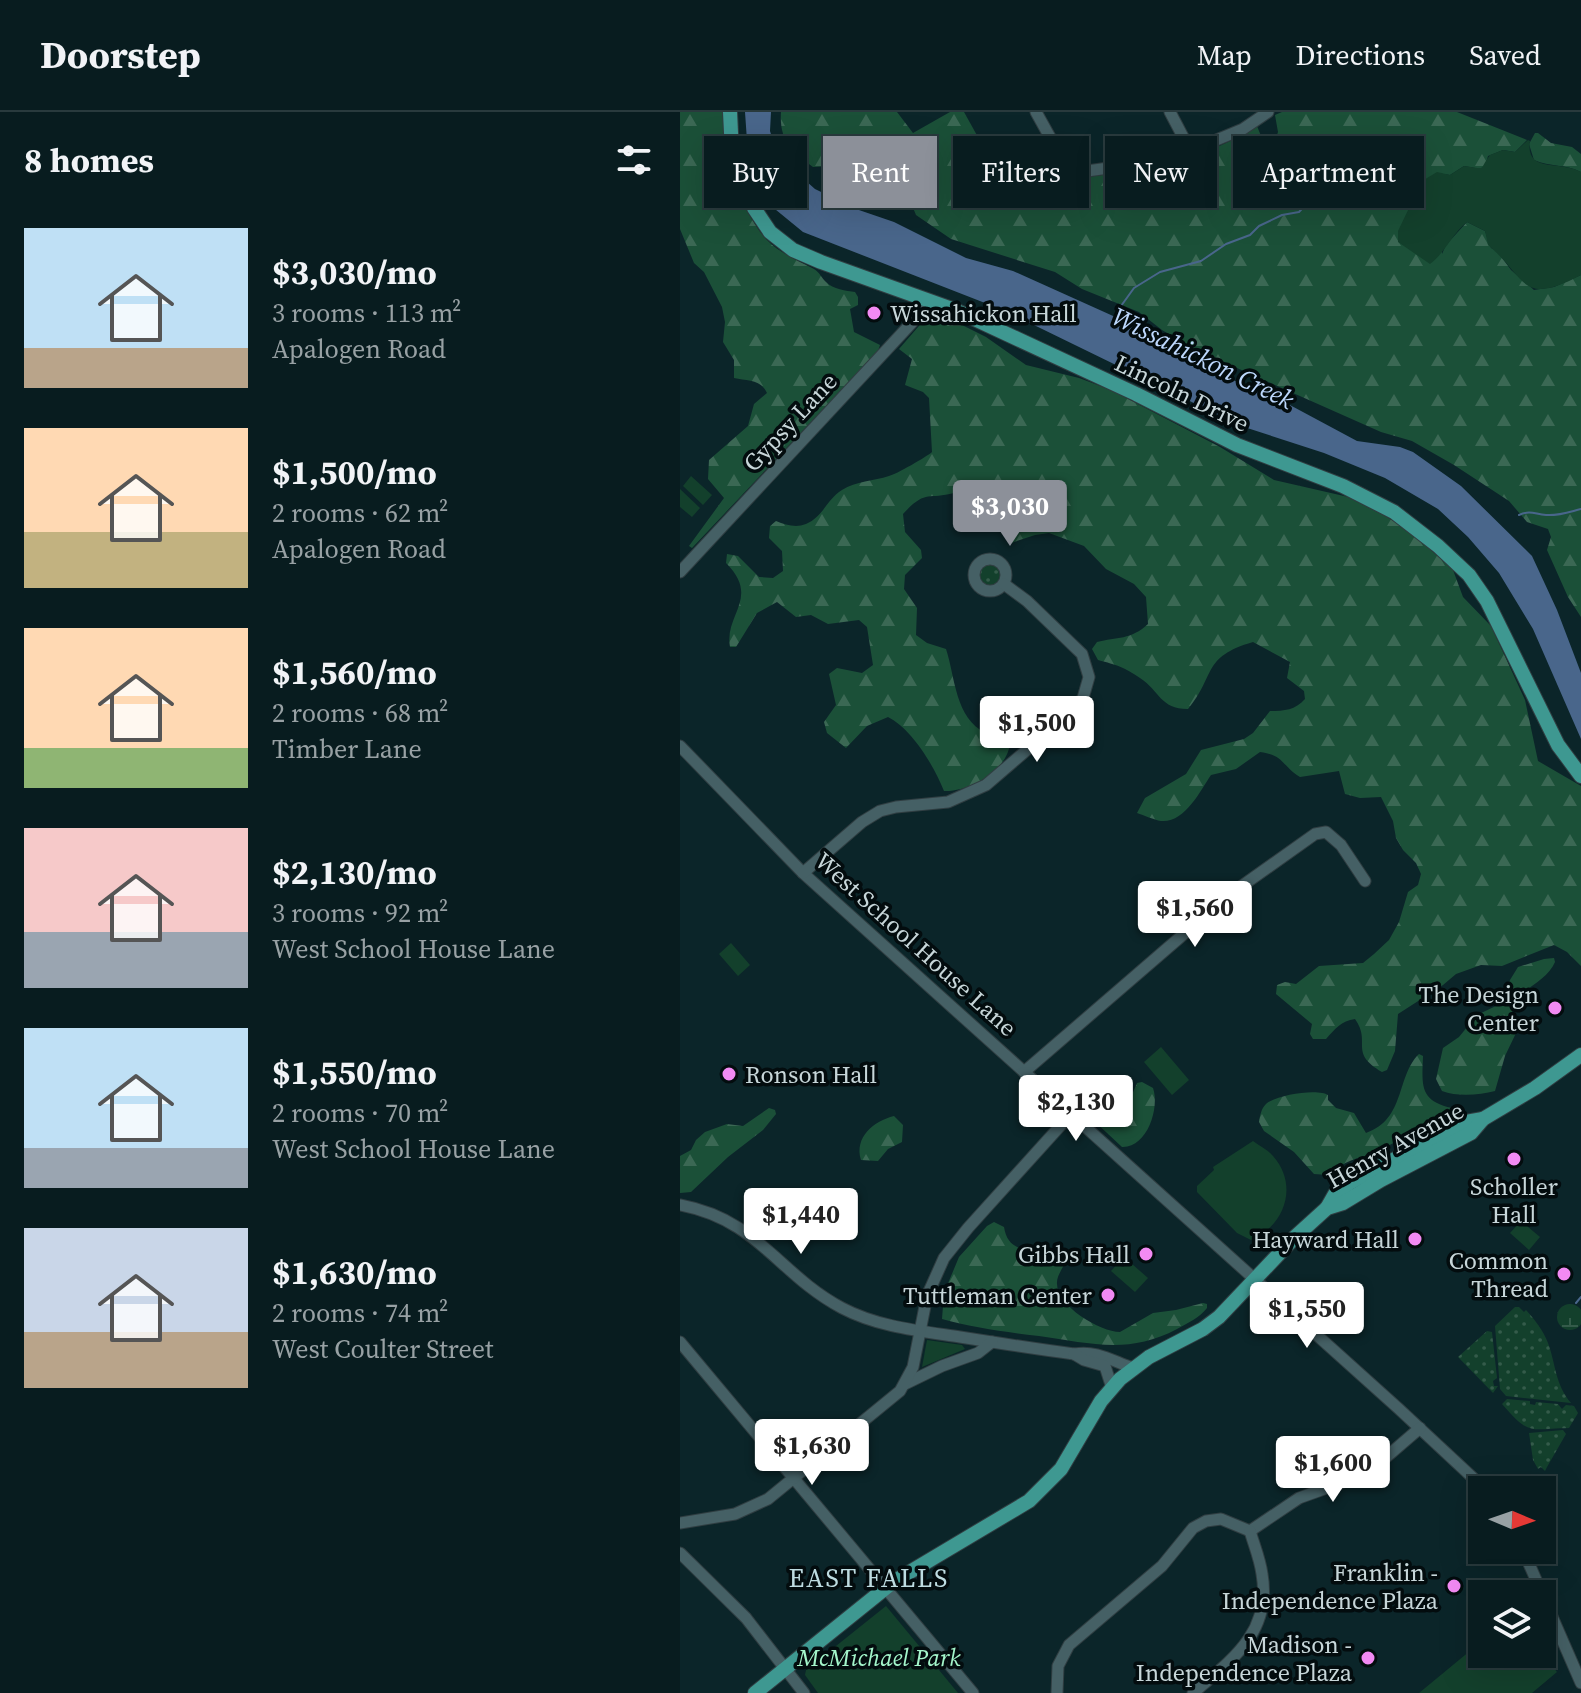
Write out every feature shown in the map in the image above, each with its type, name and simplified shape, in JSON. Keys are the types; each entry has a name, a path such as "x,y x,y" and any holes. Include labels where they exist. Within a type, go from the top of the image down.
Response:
{"main road":[{"name":"Lincoln Drive","path":"730,112 730,142 735,164 759,217 776,238 810,258 932,301 1123,388 1223,439 1343,486 1405,520 1450,556 1479,589 1501,626 1558,745 1581,776"},
{"name":"Lincoln Drive","path":"739,112 742,152 763,204 777,227 797,242 970,306 1152,391 1227,431 1359,484 1397,503 1431,529 1463,556 1490,589 1566,741 1581,764"},
{"name":"Henry Avenue","path":"755,1693 885,1587 928,1559 1014,1512 1037,1493 1069,1458 1095,1411 1112,1388 1133,1368 1211,1324 1327,1208 1335,1194 1364,1174 1466,1122 1483,1119 1535,1088 1581,1055"}],"street":[{"path":"1036,112 1070,170 1105,169"},
{"path":"1170,112 1183,136"},
{"path":"1217,140 1243,129 1263,113"},
{"name":"Gypsy Lane","path":"680,572 932,301"},
{"path":"803,873 862,822 880,811 948,802 986,785 1070,713 1083,698 1089,677 1082,654 1027,601 1004,584"},
{"name":"West School House Lane","path":"680,746 803,873 1471,1476"},
{"path":"1024,1072 1229,895 1315,834 1326,832 1336,840 1365,881"},
{"path":"680,1523 722,1518 768,1499 895,1395 905,1384 913,1367 927,1296 944,1258 1071,1114"},
{"path":"680,1205 722,1218 744,1230 808,1286 842,1308 877,1322 1074,1354 1100,1354 1133,1368"},
{"path":"680,1342 973,1693"},
{"path":"905,1384 978,1353 992,1342"},
{"path":"1074,1354 1105,1366 1112,1388"},
{"path":"1250,1531 1299,1498 1352,1479 1377,1465 1420,1428"},
{"path":"1057,1693 1058,1666 1069,1645 1162,1566 1193,1528 1206,1521 1221,1519 1250,1531"},
{"path":"1193,1693 1239,1654 1259,1618 1263,1595 1262,1574 1250,1531"},
{"path":"680,1553 739,1610 804,1693"},
{"path":"1529,1564 1579,1674"}],"green space":[{"path":"680,112 723,112 724,136 704,136 704,208 746,208 771,244 814,269 829,284 855,292 858,305 850,309 854,332 880,345 878,351 692,548 689,546 724,498 708,479 709,460 748,426 754,404 767,393 757,383 734,378 734,360 723,342 725,322 722,307 704,272 694,263 680,229"},
{"path":"781,112 897,112 913,133 950,112 964,112 977,136 953,136 953,208 1089,208 1089,177 1105,175 1105,208 1217,208 1217,147 1233,140 1233,208 1424,208 1424,136 1277,136 1275,115 1282,112 1457,112 1527,140 1515,152 1503,150 1488,156 1485,167 1481,169 1464,166 1450,175 1437,173 1442,254 1467,222 1485,231 1491,248 1534,290 1554,287 1581,275 1581,617 1568,597 1547,550 1551,537 1548,529 1527,522 1509,501 1454,465 1412,441 1381,432 1194,349 1139,312 1082,289 1055,272 951,239 916,215 913,208 937,208 937,136 823,136 823,166 813,167 807,162 807,136 784,136"},
{"path":"1257,126 1261,136 1241,136"},
{"path":"1535,133 1551,143 1572,147 1581,154 1581,172 1534,160 1529,144"},
{"path":"1528,140 1533,158 1539,162 1581,172 1581,275 1546,289 1535,289 1519,278 1488,245 1485,231 1467,222 1430,264 1398,242 1398,231 1409,208 1424,208 1424,180 1437,172 1450,175 1464,166 1482,168 1490,155 1503,150 1515,152"},
{"path":"933,314 942,315 986,337 1026,365 1079,378 1111,390 1220,447 1274,480 1357,499 1410,531 1453,570 1463,597 1491,626 1525,700 1538,761 1581,786 1581,966 1567,952 1554,945 1502,966 1481,965 1456,974 1398,1014 1395,1051 1387,1070 1382,1072 1366,1059 1360,1027 1355,1019 1342,1024 1326,1039 1313,1039 1310,1034 1312,1024 1276,994 1277,985 1285,982 1296,984 1319,966 1363,963 1389,940 1399,922 1408,892 1418,885 1421,874 1396,838 1393,821 1381,797 1360,798 1345,794 1339,771 1300,777 1278,758 1260,752 1236,769 1211,775 1191,805 1177,817 1161,821 1137,813 1145,798 1186,774 1201,750 1244,739 1253,733 1270,711 1289,709 1301,703 1305,699 1304,691 1287,678 1290,662 1253,642 1236,648 1217,661 1188,709 1166,703 1134,674 1098,660 1092,649 1097,642 1130,635 1148,624 1146,597 1134,584 1106,569 1084,546 1049,533 1011,543 1010,540 1028,523 1030,514 1013,494 998,486 981,485 922,498 903,514 905,532 921,550 922,558 905,575 904,589 917,608 916,635 927,643 946,649 958,696 968,718 986,733 1010,741 1003,761 987,777 965,788 944,791 921,749 905,730 888,717 867,726 846,748 827,733 824,722 836,705 829,674 837,668 862,673 873,665 867,627 859,620 828,624 811,615 796,617 777,602 757,613 736,647 730,647 741,586 726,563 727,554 738,556 759,577 773,578 783,571 782,551 769,538 770,526 776,521 791,526 806,524 847,487 892,475 932,452 929,398 923,392 905,385 912,359 899,349"},
{"path":"691,476 712,495 703,505 683,486"},
{"path":"680,489 700,508 692,517 680,507"},
{"path":"990,562 999,566 1003,575 999,584 990,588 981,584 977,575 981,566"},
{"path":"731,943 750,965 738,976 719,954"},
{"path":"1554,958 1555,962 1547,974 1511,1005 1516,1033 1505,1056 1495,1091 1468,1095 1442,1091 1436,1079 1443,1048 1459,1037 1477,1015 1505,999 1510,980 1518,967"},
{"path":"1161,1047 1189,1080 1172,1095 1144,1062"},
{"path":"1419,1054 1423,1056 1423,1083 1428,1096 1454,1112 1380,1150 1348,1162 1329,1175 1314,1174 1294,1152 1264,1131 1259,1122 1263,1108 1271,1101 1287,1095 1315,1092 1328,1095 1328,1100 1336,1108 1354,1113 1366,1133 1388,1118"},
{"path":"1142,1082 1153,1088 1153,1116 1145,1134 1138,1141 1122,1147 1091,1118 1087,1110 1101,1102 1131,1097 1137,1083"},
{"path":"769,1108 776,1114 763,1130 691,1192 680,1193 680,1156 691,1150 696,1140 705,1132 727,1124 743,1126"},
{"path":"894,1116 903,1125 902,1142 888,1149 878,1161 861,1160 860,1144 867,1131"},
{"path":"1253,1141 1271,1154 1281,1167 1286,1192 1280,1215 1263,1234 1251,1240 1237,1233 1197,1192 1197,1186 1214,1170 1213,1167"},
{"path":"1521,1221 1540,1237 1529,1250 1510,1233"},
{"path":"994,1222 1004,1227 1007,1238 1021,1249 1068,1254 1057,1280 1059,1292 1072,1309 1102,1328 1120,1332 1153,1313 1203,1303 1207,1304 1207,1308 1193,1320 1159,1337 1109,1345 990,1329 942,1319 944,1293 959,1257"},
{"path":"1124,1257 1148,1278 1135,1292 1111,1271"},
{"path":"1570,1304 1579,1308 1582,1322 1579,1326 1570,1330 1561,1326 1557,1317 1561,1308"},
{"path":"1515,1307 1524,1312 1526,1310 1544,1334 1559,1381 1571,1403 1506,1396 1500,1389 1495,1326"},
{"path":"1487,1331 1492,1332 1497,1378 1493,1381 1494,1386 1498,1386 1493,1393 1458,1357"},
{"path":"927,1340 962,1345 965,1349 922,1367"},
{"path":"1507,1399 1530,1401 1535,1405 1536,1402 1558,1404 1562,1409 1566,1405 1574,1406 1578,1413 1569,1428 1531,1428 1502,1404"},
{"path":"1563,1430 1566,1434 1545,1471 1541,1467 1538,1469 1533,1460 1529,1433"},
{"name":"McMichael Park","path":"886,1606 958,1693 818,1693 805,1675 806,1670"},
{"path":"1468,1653 1468,1668 1554,1668 1557,1672 1532,1693 1419,1693"}],"water":[{"path":"745,112 771,112 772,136 747,136"},
{"path":"807,182 823,193 823,208 854,208 894,222 966,258 1013,271 1142,329 1201,366 1288,404 1357,441 1400,447 1413,452 1461,486 1532,556 1581,673 1581,739 1533,629 1499,573 1438,509 1385,478 1324,453 1241,426 1003,310 803,232 774,208 807,208"}],"waterway":[{"name":"Wissahickon Creek","path":"1121,306 1134,288 1160,272 1201,261 1226,244 1250,235 1259,226 1303,208"},
{"name":"Wissahickon Creek","path":"1113,320 1118,311"},
{"path":"1519,515 1555,515 1581,509"},
{"path":"1576,1303 1581,1297"}],"place":[{"name":"Wissahickon Hall","path":"874,313"},
{"name":"The Design Center","path":"1555,1008"},
{"name":"Ronson Hall","path":"729,1074"},
{"name":"Scholler Hall","path":"1514,1159"},
{"name":"Hayward Hall","path":"1415,1239"},
{"name":"Gibbs Hall","path":"1146,1254"},
{"name":"Common Thread","path":"1564,1274"},
{"name":"Tuttleman Center","path":"1108,1295"},
{"name":"Franklin - Independence Plaza","path":"1454,1586"},
{"name":"Madison - Independence Plaza","path":"1368,1658"}],"district":[{"name":"EAST FALLS","path":"869,1578"}]}
